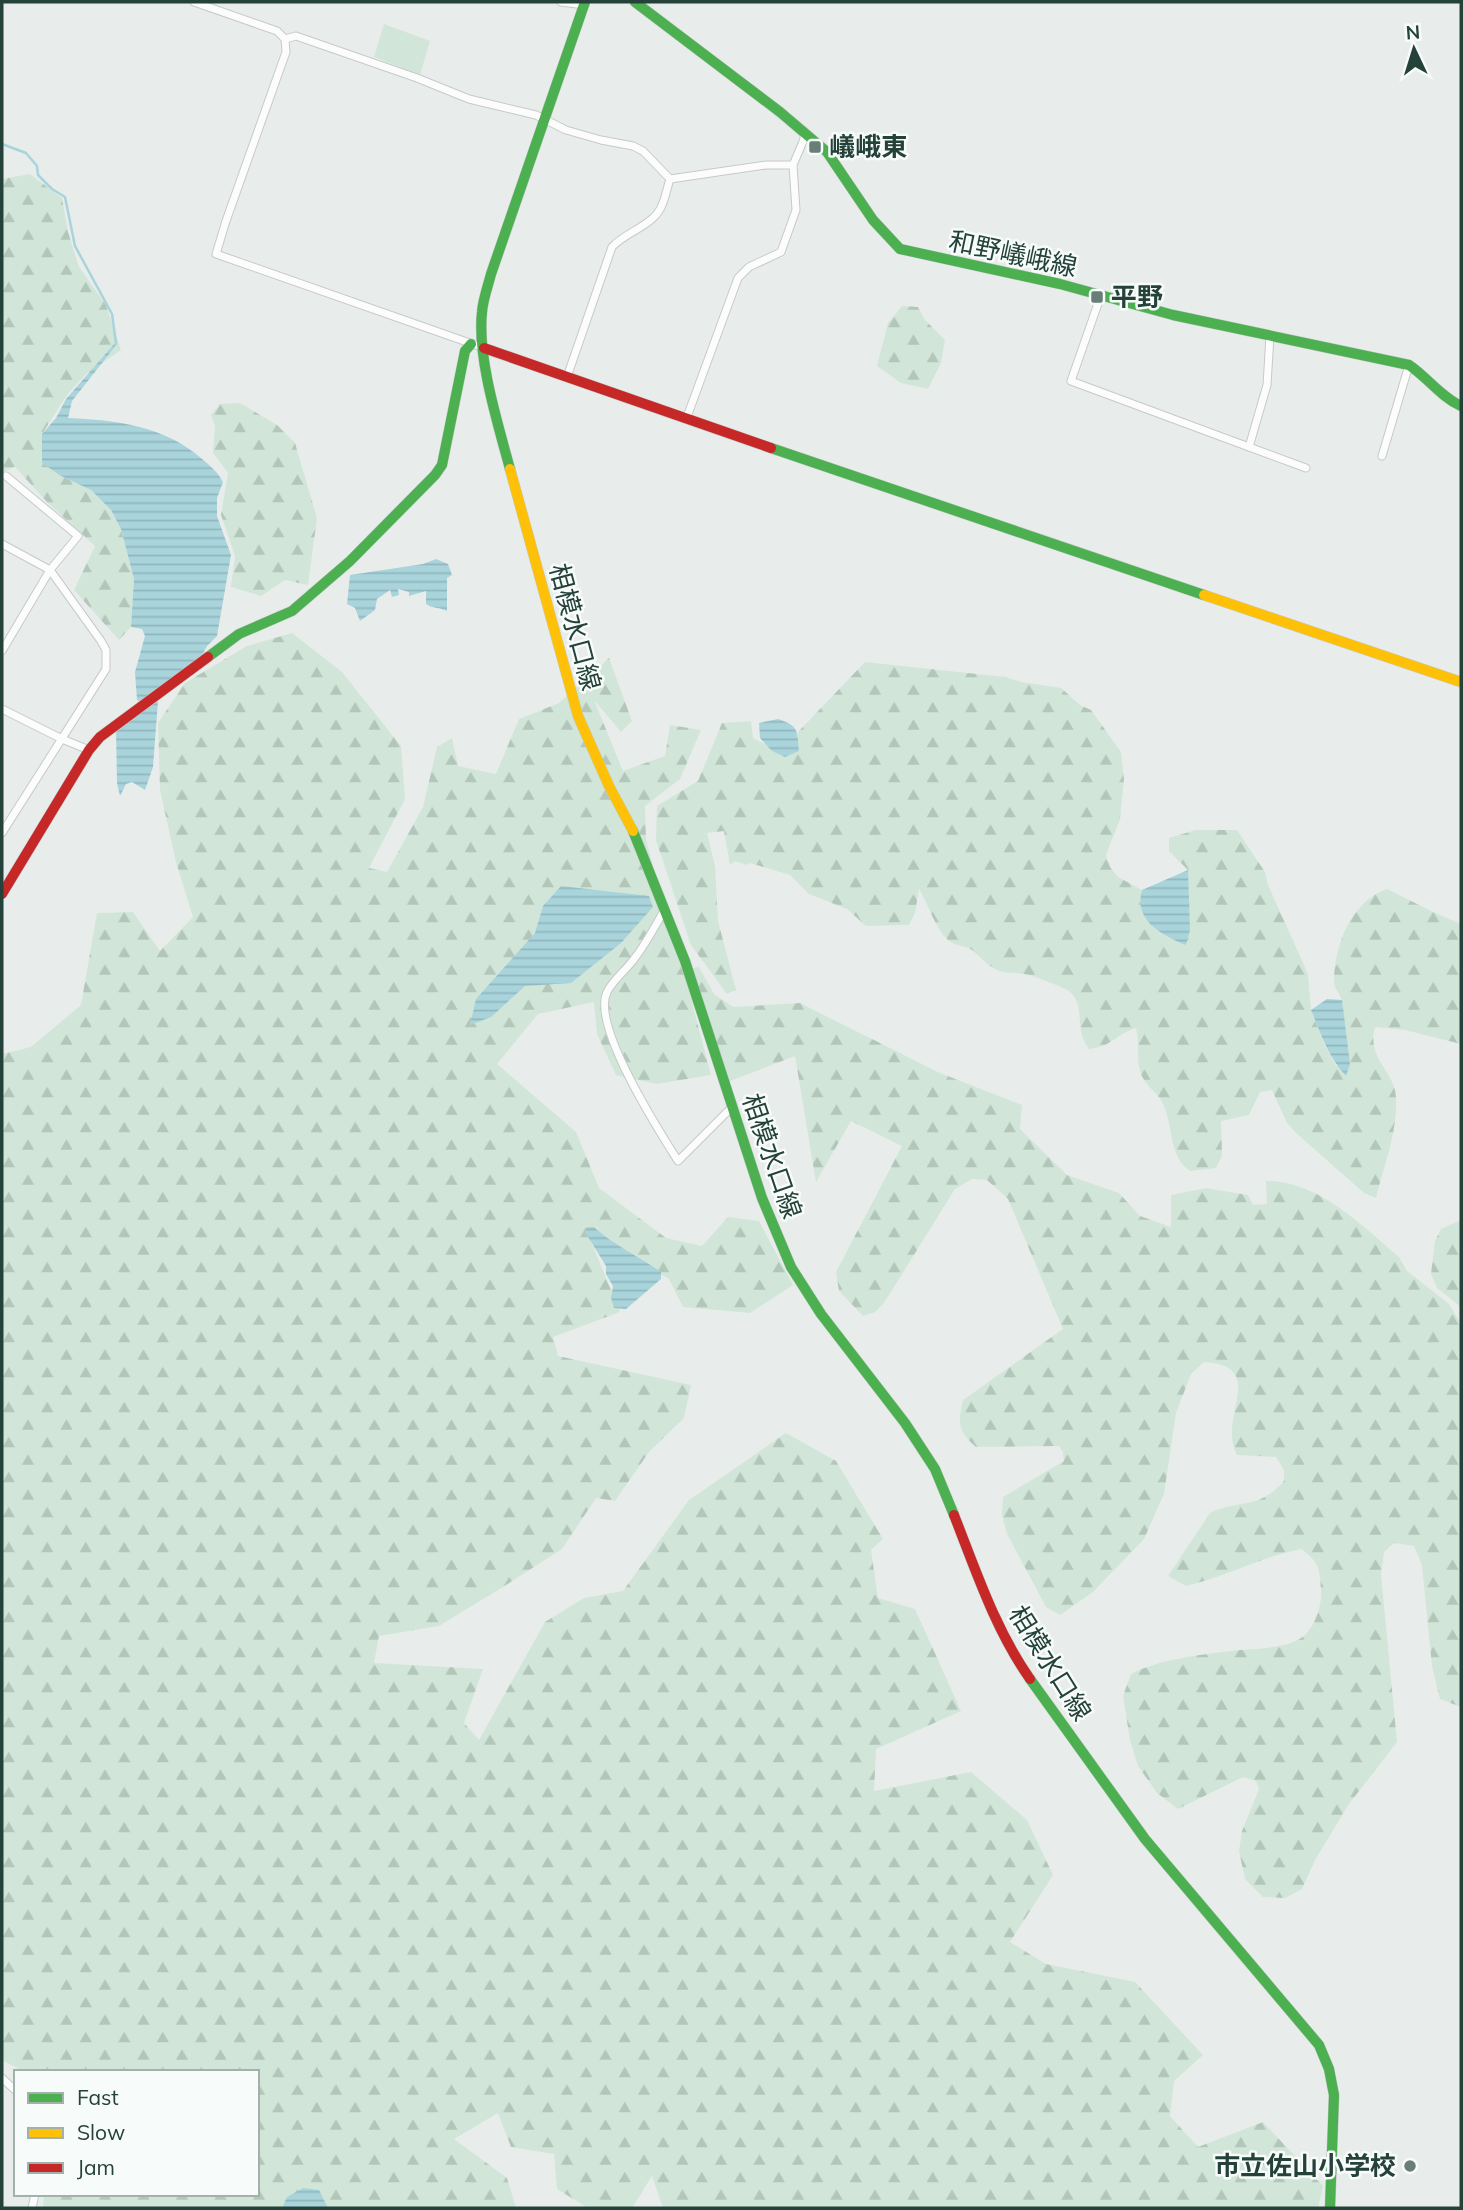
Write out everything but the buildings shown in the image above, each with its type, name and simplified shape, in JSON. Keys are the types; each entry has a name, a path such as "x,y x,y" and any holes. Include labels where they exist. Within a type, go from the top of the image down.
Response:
{"main road":[{"name":"和野嶬峨線","path":"635,2 804,131 827,152 873,220 900,249 1060,284 1173,315 1409,365 1452,402 1461,406"},
{"name":"相模水口線","path":"585,3 491,274 482,312 492,403 578,716 609,786 638,839 685,961 762,1198 791,1267 821,1314 905,1423 935,1469 995,1617 1015,1657 1145,1839 1319,2045 1329,2069 1334,2095 1330,2208"},
{"path":"2,894 89,750 100,737 239,634 292,611 350,561 435,475 442,465 464,351 471,344"},
{"path":"484,348 909,496 1461,682"}],"street":[{"path":"194,2 278,31 285,39 286,52 216,254 484,348"},
{"path":"561,2 585,3"},
{"path":"285,39 296,36 469,99 537,115 546,121 601,141 633,146 643,151 670,179"},
{"path":"687,417 738,278 749,267 781,252 796,210 793,165 804,139 804,131"},
{"path":"670,179 766,164 793,165"},
{"path":"567,377 611,247 654,217 660,209 670,179"},
{"path":"1101,295 1071,382 1306,468"},
{"path":"1249,447 1267,386 1270,336"},
{"path":"1382,456 1409,365"},
{"path":"2,651 50,570 78,536 6,476"},
{"path":"2,544 50,570 102,641 107,658 106,669 4,825 2,833"},
{"path":"2,709 89,750"},
{"path":"665,909 644,945 606,993 604,1009 607,1026 645,1107 678,1161 732,1107"}],"green space":[{"path":"384,24 430,41 420,75 374,57"},
{"path":"30,174 62,198 68,232 79,267 106,305 121,350 85,375 67,395 42,434 61,476 91,490 111,510 121,529 134,579 131,627 119,640 74,590 95,546 48,503 15,467 2,472 2,179"},
{"path":"902,306 918,307 925,320 945,340 941,363 928,389 901,383 877,366 888,323"},
{"path":"240,403 277,425 295,443 317,518 308,585 285,580 261,596 231,587 235,556 221,515 228,473 213,453 215,426 211,415 220,404"},
{"path":"292,633 342,672 401,746 405,799 369,868 387,872 423,807 437,747 452,738 458,766 496,774 519,719 559,703 609,658 632,721 621,732 594,700 623,771 665,756 670,725 701,730 680,779 645,806 646,840 682,970 699,967 714,994 733,1007 800,1003 940,1073 1022,1105 1020,1129 1067,1175 1119,1193 1140,1216 1171,1227 1171,1195 1206,1188 1248,1195 1253,1205 1267,1204 1266,1181 1304,1188 1354,1219 1399,1257 1407,1271 1449,1304 1461,1324 1461,1707 1440,1699 1432,1666 1422,1565 1414,1546 1394,1543 1384,1552 1381,1574 1397,1742 1349,1804 1315,1860 1302,1889 1285,1898 1263,1897 1245,1879 1239,1851 1242,1831 1259,1789 1256,1781 1243,1777 1178,1809 1157,1793 1138,1766 1130,1740 1123,1696 1131,1674 1142,1669 1193,1656 1270,1648 1290,1643 1305,1635 1318,1614 1321,1596 1319,1571 1312,1558 1301,1549 1186,1586 1168,1576 1210,1513 1266,1497 1284,1481 1284,1470 1276,1457 1237,1455 1232,1441 1238,1383 1234,1373 1224,1366 1204,1362 1191,1374 1176,1413 1164,1494 1144,1539 1093,1592 1060,1615 1046,1607 1007,1534 1002,1515 1003,1497 1064,1461 1063,1452 1059,1446 976,1447 960,1426 963,1400 1063,1329 1008,1199 987,1180 972,1179 955,1189 884,1303 875,1312 863,1316 839,1291 836,1272 902,1146 851,1121 816,1182 795,1056 725,1083 691,999 711,1075 657,1084 616,1075 597,1034 594,1002 538,1014 497,1064 576,1132 599,1188 666,1238 702,1246 728,1217 759,1221 793,1285 750,1313 683,1307 669,1279 601,1238 597,1227 588,1234 620,1312 553,1337 558,1356 691,1385 684,1418 649,1452 615,1501 596,1498 562,1549 439,1626 379,1636 374,1663 483,1669 464,1723 479,1740 545,1622 584,1598 623,1591 689,1500 786,1433 836,1461 883,1539 871,1550 878,1598 915,1609 961,1711 876,1749 874,1791 971,1772 1027,1820 1053,1875 1010,1942 1046,1964 1135,1982 1203,2055 1174,2081 1170,2116 1198,2147 1263,2122 1323,2186 1318,2208 663,2208 652,2176 632,2208 588,2208 557,2189 554,2154 511,2147 498,2113 454,2139 507,2178 516,2208 43,2208 44,2196 259,2196 259,2070 20,2070 2,2060 2,1054 31,1047 81,1005 97,913 133,912 160,951 193,917 176,862 160,790 158,723 185,683 247,646"},
{"path":"865,662 1005,677 1061,688 1080,705 1091,710 1121,752 1124,779 1120,819 1106,855 1110,867 1118,877 1142,890 1142,910 1146,918 1152,926 1168,937 1186,944 1188,870 1169,851 1169,838 1196,830 1237,830 1265,872 1268,885 1308,974 1311,1010 1325,1046 1337,1067 1342,1009 1341,999 1334,985 1335,968 1341,940 1354,914 1374,895 1387,889 1461,924 1461,1044 1405,1030 1375,1027 1374,1048 1391,1080 1396,1097 1393,1135 1376,1198 1364,1193 1296,1133 1287,1123 1272,1090 1260,1092 1249,1115 1221,1121 1222,1156 1216,1168 1190,1171 1178,1157 1162,1102 1142,1076 1136,1028 1103,1046 1089,1049 1082,1034 1077,1004 1069,991 1026,974 998,971 972,950 950,942 939,929 919,889 915,913 909,925 866,926 847,909 809,894 790,875 750,863 747,865 735,861 730,865 724,831 707,833 715,866 718,921 736,990 727,994 691,945 656,840 657,806 698,781 722,723 751,721 753,738 781,752 796,746 798,732"},
{"path":"1461,1220 1461,1307 1437,1288 1431,1274 1435,1241 1441,1229"}],"water":[{"path":"115,343 117,344 72,401 68,418 139,427 187,447 201,458 223,482 217,498 217,516 231,555 217,636 207,646 199,661 142,702 137,700 135,672 145,636 142,629 131,627 134,579 121,529 111,510 91,490 61,476 42,463 42,434 56,418 66,399"},
{"path":"436,559 448,564 452,575 447,578 447,611 426,604 426,591 409,596 409,592 398,589 399,595 392,597 390,590 377,599 375,610 360,621 355,608 347,604 350,575 423,564"},
{"path":"158,701 153,767 145,790 132,782 126,784 120,796 117,783 116,730"},
{"path":"778,719 790,724 797,733 799,751 785,757 772,751 760,738 759,723"},
{"path":"1188,870 1190,930 1186,945 1159,932 1146,918 1140,901 1142,890"},
{"path":"561,886 649,896 653,907 621,943 571,983 525,986 491,1017 470,1025 476,999 535,933 543,906"},
{"path":"1327,999 1342,1000 1350,1064 1346,1076 1330,1053 1311,1010"},
{"path":"588,1227 594,1227 661,1272 661,1279 626,1309 614,1308 611,1298 613,1286 606,1274 606,1266 585,1232"},
{"path":"303,2188 319,2190 328,2208 282,2208 287,2197"}],"waterway":[{"path":"2,144 26,153 37,166 38,175 65,197 75,246 112,314 115,345"}],"traffic: fast":[{"path":"510,469 485,370 481,330 483,307 491,274 585,2"},
{"path":"635,2 780,112 827,152 873,220 900,249 1060,284 1173,315 1409,365 1461,406"},
{"path":"208,657 239,634 292,611 350,561 435,475 442,465 465,351 471,344"},
{"path":"771,448 1204,595"},
{"path":"633,831 685,961 762,1198 791,1267 821,1314 905,1423 935,1469 954,1515"},
{"path":"1030,1679 1145,1839 1319,2045 1329,2069 1334,2095 1330,2208"}],"traffic: slow":[{"path":"510,469 578,716 609,786 633,831"},
{"path":"1204,595 1461,682"}],"traffic: jam":[{"path":"484,348 771,448"},
{"path":"2,894 89,750 100,737 208,657"},
{"path":"954,1515 996,1620 1030,1679"}],"place":[{"name":"嶬峨東","path":"815,147"},
{"name":"平野","path":"1097,297"},
{"name":"市立佐山小学校","path":"1410,2166"}]}
